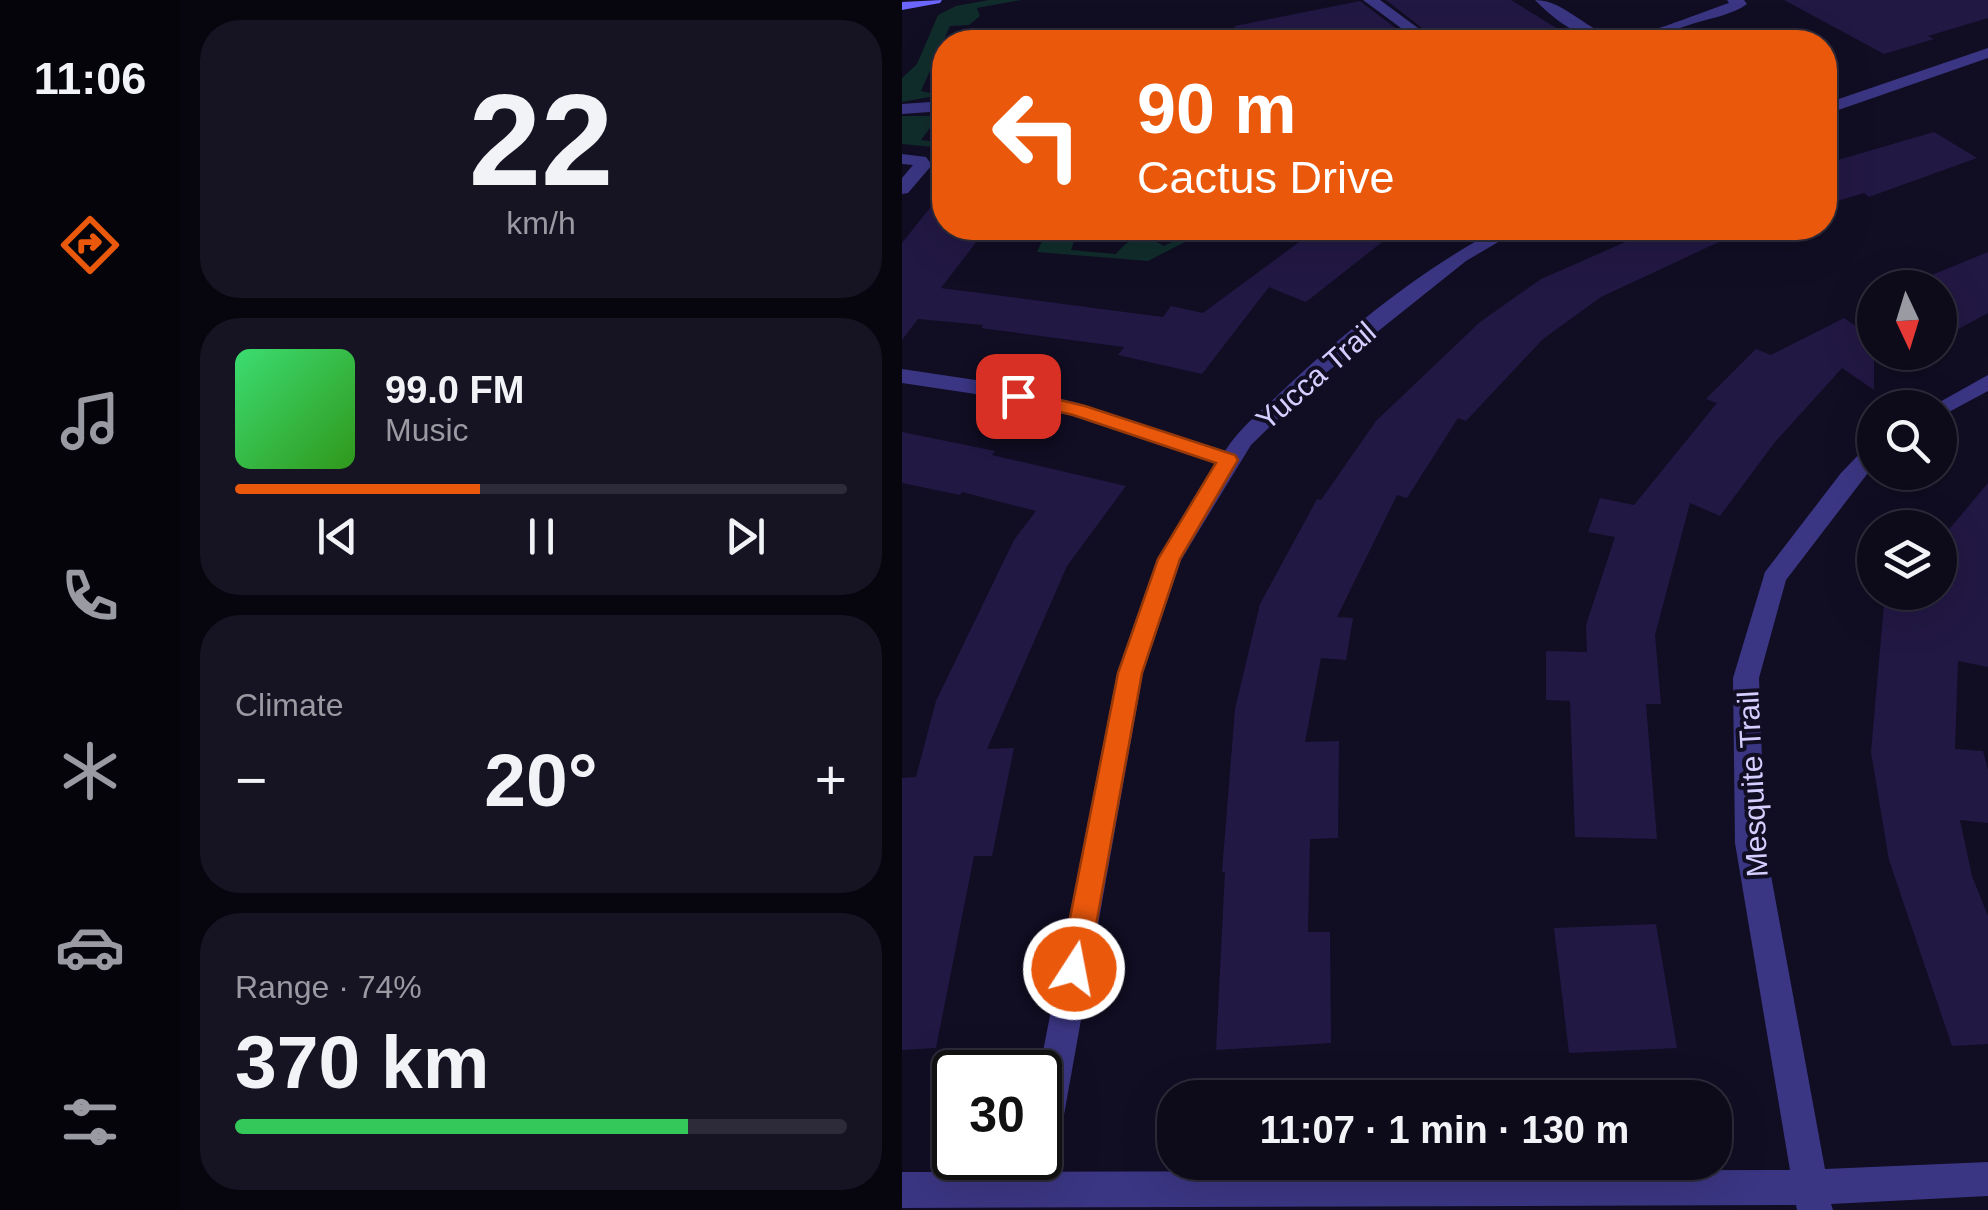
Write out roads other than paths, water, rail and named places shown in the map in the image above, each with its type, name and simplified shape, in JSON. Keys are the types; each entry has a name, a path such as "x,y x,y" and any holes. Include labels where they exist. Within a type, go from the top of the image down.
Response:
{"main road":[{"path":"902,6 934,0"}],"street":[{"path":"1370,0 1412,30"},
{"path":"1542,0 1589,30"},
{"path":"1659,30 1740,4 1734,0"},
{"path":"1837,105 1988,53"},
{"path":"902,109 932,107"},
{"path":"902,159 920,161 923,165 902,189"},
{"name":"Yucca Trail","path":"1059,1050 1130,673 1169,559 1228,460 1314,371 1460,257 1491,240"},
{"path":"902,376 989,389 1078,410 1228,460"},
{"path":"1957,399 1988,382"},
{"name":"Mesquite Trail","path":"1812,1198 1750,842 1746,678 1774,578 1857,469"},
{"path":"1062,1168 1812,1198 1988,1179"},
{"path":"902,1190 961,1180"}]}
